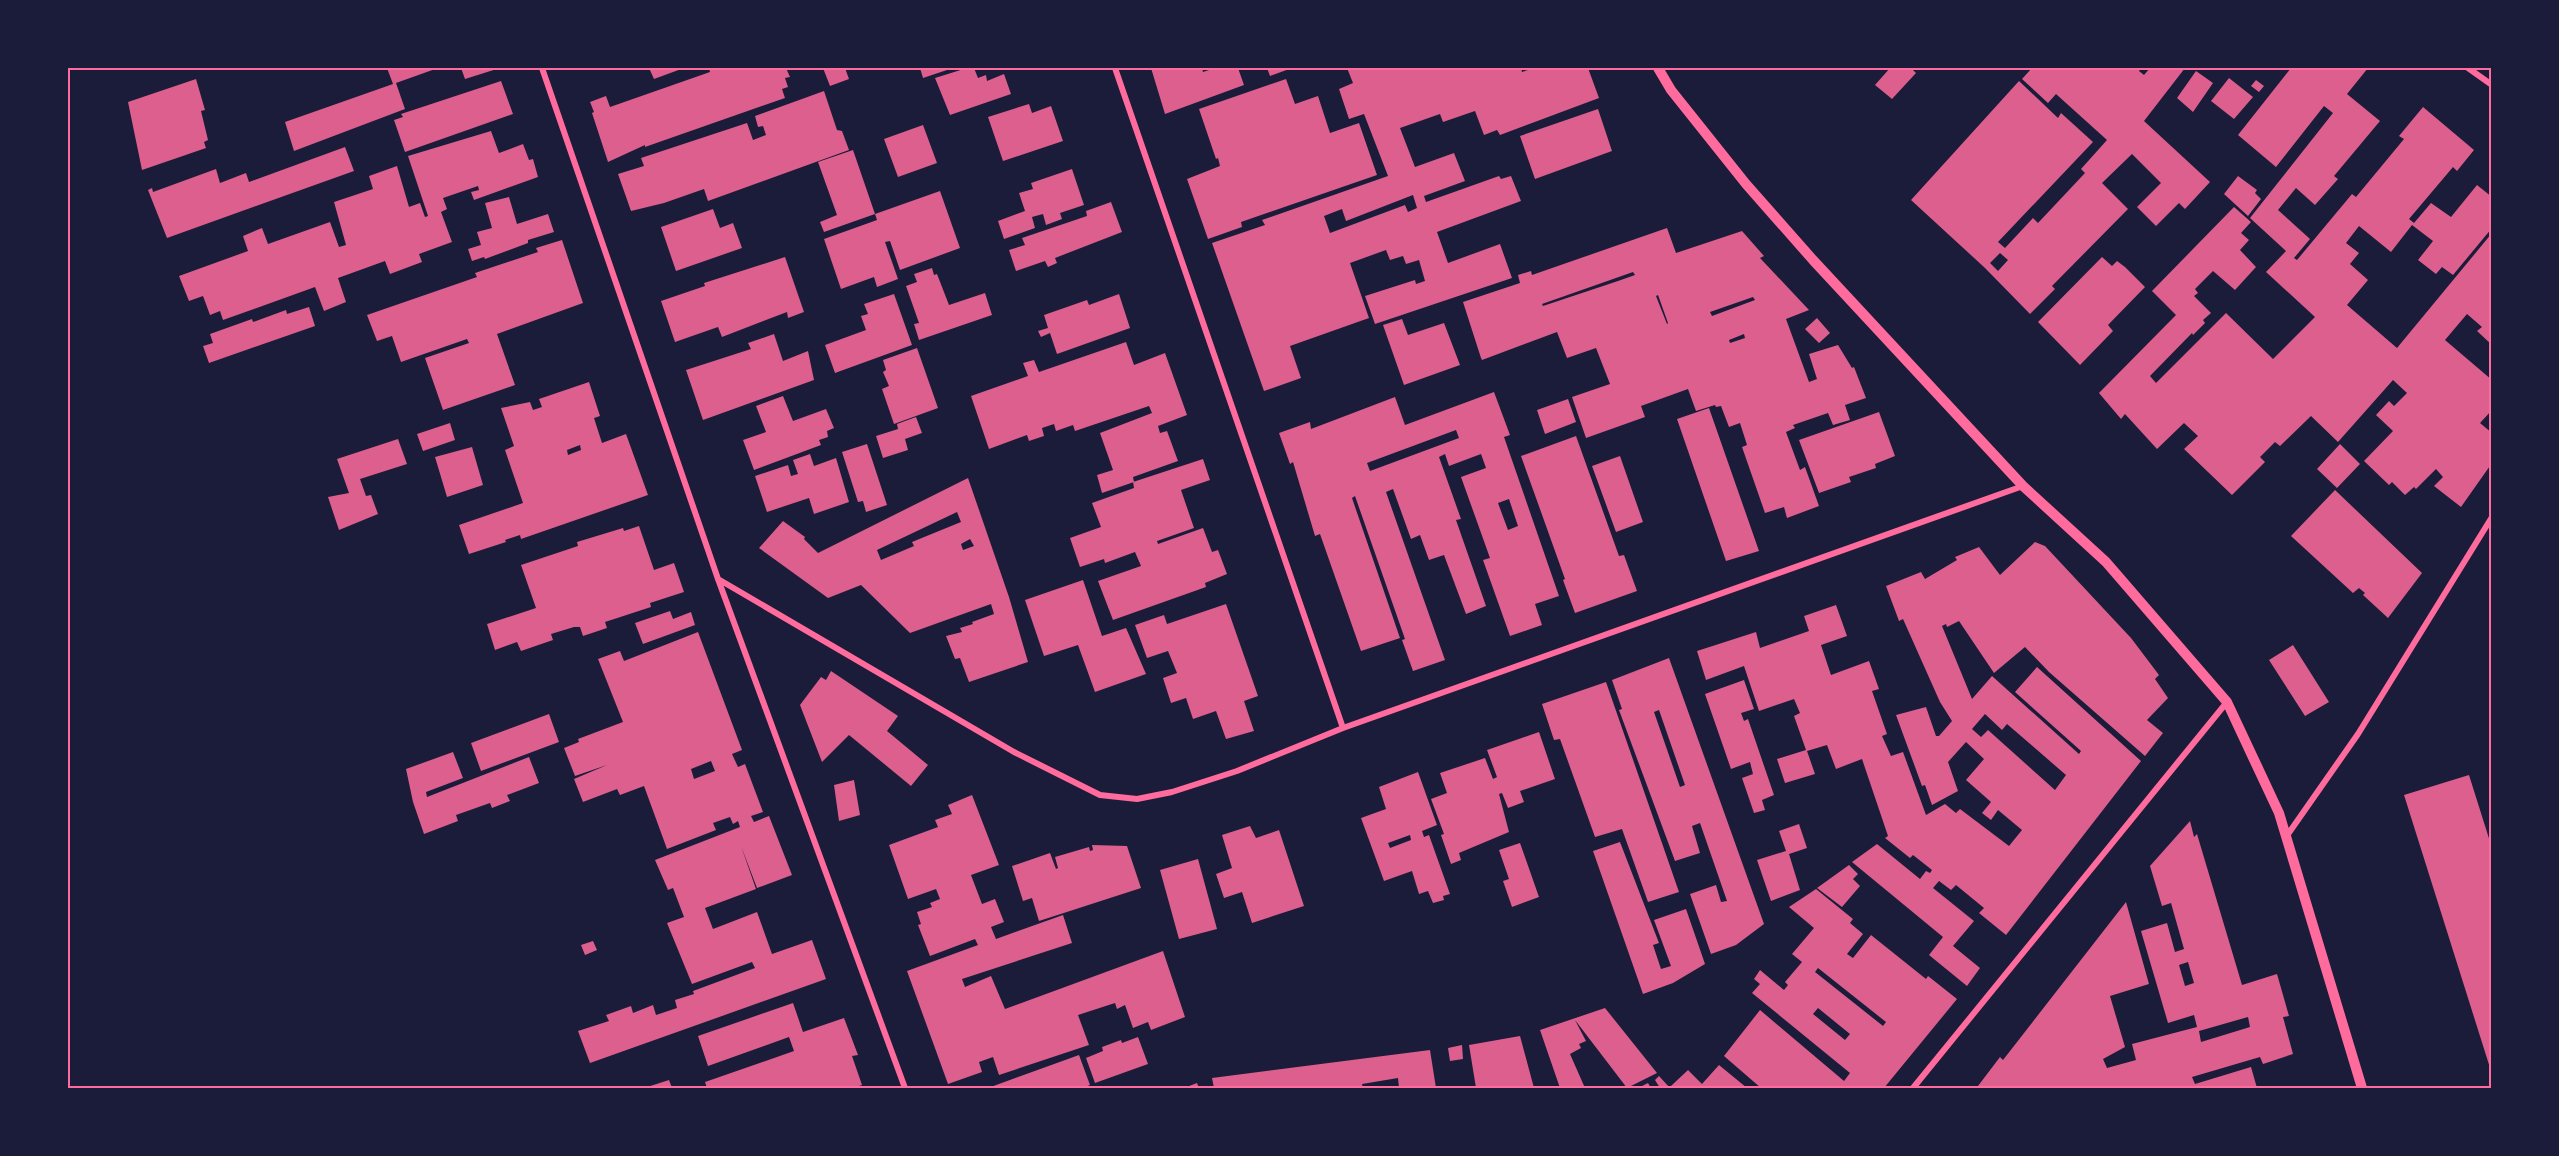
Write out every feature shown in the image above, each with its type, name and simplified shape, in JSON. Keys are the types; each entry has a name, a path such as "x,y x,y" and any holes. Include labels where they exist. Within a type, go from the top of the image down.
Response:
{"street":[{"path":"542,68 718,579 905,1089"},
{"path":"1115,68 1343,728"},
{"path":"1658,68 1671,90 1761,201 2023,486 2106,562 2227,702 2279,813 2362,1089"},
{"path":"2468,68 2492,85"},
{"path":"718,579 1014,753 1100,795 1137,800 1172,792 1238,771 1343,728 2023,486"},
{"path":"2286,837 2358,734 2492,517"},
{"path":"1913,1089 2227,702"}],"building":[{"path":"387,68 438,68 396,83 405,109 294,151 285,122 393,84"},
{"path":"461,68 500,68 465,79"},
{"path":"649,68 684,68 654,79"},
{"path":"709,68 786,68 790,77 785,78 788,87 782,89 785,98 645,147 645,145 608,162 590,102 606,96 610,107 710,72"},
{"path":"823,68 845,68 849,79 830,86"},
{"path":"920,68 953,68 923,78"},
{"path":"974,68 978,78 986,75 987,81 1004,74 1011,94 950,115 935,78"},
{"path":"1151,68 1202,68 1203,72 1215,68 1238,68 1244,85 1165,114"},
{"path":"1267,68 1292,68 1270,76"},
{"path":"1347,68 1521,68 1522,72 1534,68 1588,68 1599,98 1500,135 1497,130 1484,135 1475,111 1443,122 1440,114 1400,128 1415,167 1454,153 1465,181 1424,196 1426,202 1499,176 1501,179 1511,176 1521,201 1437,232 1448,263 1500,244 1512,278 1375,324 1365,296 1415,280 1416,284 1425,281 1419,260 1406,264 1403,256 1390,260 1386,250 1350,263 1369,318 1290,346 1301,378 1264,391 1212,243 1265,225 1262,220 1388,176 1364,114 1349,119 1339,89 1353,83","holes":["1413,195 1417,208 1408,212 1405,205 1330,233 1324,216 1342,209 1346,221"]},
{"path":"1890,68 1911,68 1916,73 1892,99 1875,85"},
{"path":"2032,68 2141,68 2139,71 2144,75 2150,68 2185,68 2144,121 2210,182 2185,209 2179,203 2156,226 2137,207 2161,183 2132,154 2102,183 2128,209 2052,286 2055,289 2030,314 1985,268 1911,200 2019,81 2058,118 2061,113 2093,142 1998,242 2005,248 2033,218 2038,223 2085,173 2081,169 2107,140 2056,94 2048,103 2022,79","holes":["2000,253 2008,260 1998,271 1990,263"]},
{"path":"2291,68 2368,68 2347,94 2380,121 2334,176 2338,179 2315,205 2296,188 2278,210 2310,239 2294,258 2297,260 2352,194 2356,197 2404,139 2399,136 2423,107 2474,150 2457,171 2453,167 2409,219 2414,223 2431,203 2451,217 2477,185 2492,197 2492,228 2453,275 2442,267 2436,274 2418,260 2433,241 2412,225 2391,252 2359,226 2346,243 2359,253 2350,264 2368,280 2347,305 2397,348 2492,233 2492,345 2477,331 2482,327 2467,314 2445,340 2492,380 2492,410 2480,423 2492,433 2492,463 2461,507 2434,486 2443,477 2436,469 2416,489 2414,487 2405,495 2392,482 2389,485 2364,461 2393,431 2376,415 2389,401 2394,406 2407,393 2393,380 2338,442 2311,416 2280,446 2275,442 2260,457 2265,462 2232,495 2184,449 2198,436 2184,423 2157,449 2125,414 2121,419 2099,393 2176,315 2152,291 2234,207 2251,222 2241,233 2249,240 2240,250 2256,267 2235,290 2213,271 2195,289 2198,293 2194,296 2211,313 2203,320 2205,323 2193,335 2192,333 2150,376 2156,383 2226,313 2273,359 2315,317 2266,272 2286,251 2250,218 2333,113 2324,106 2276,167 2238,135"},
{"path":"2196,71 2213,83 2193,112 2177,98"},
{"path":"2229,78 2253,97 2234,119 2211,101"},
{"path":"196,79 205,110 201,111 208,140 204,142 206,148 142,170 128,102"},
{"path":"1286,79 1295,104 1318,96 1330,133 1359,123 1377,175 1241,222 1242,227 1208,239 1187,179 1220,166 1199,109"},
{"path":"2256,80 2264,86 2259,92 2251,86"},
{"path":"501,81 513,114 405,152 394,120 403,117 401,114"},
{"path":"824,91 837,130 842,131 849,150 708,201 704,189 664,203 631,211 618,174 644,166 641,158 747,123 753,140 766,135 763,126 758,127 755,116"},
{"path":"1029,104 1032,113 1051,106 1063,141 1003,161 988,117"},
{"path":"1598,109 1612,151 1535,179 1520,136"},
{"path":"923,125 937,163 898,177 884,139"},
{"path":"491,131 499,153 523,144 529,160 533,159 538,177 474,200 471,192 479,190 478,186 443,198 447,209 441,212 452,242 419,254 422,262 390,274 385,261 338,278 346,302 324,311 315,287 223,320 220,311 210,315 203,296 189,301 179,276 248,251 243,236 262,228 268,244 330,222 339,247 346,245 334,202 373,189 369,176 397,166 409,207 420,203 425,217 428,216 408,156"},
{"path":"345,147 354,171 167,238 148,190 152,188 153,192 216,169 220,183 246,173 249,182"},
{"path":"853,150 875,214 824,232 820,222 837,215 818,162"},
{"path":"1072,169 1084,205 1060,213 1062,219 1046,225 1043,214 1032,217 1035,228 1004,239 998,221 1025,211 1019,193 1033,189 1031,183"},
{"path":"2238,176 2257,190 2255,193 2261,199 2248,216 2224,194"},
{"path":"940,191 960,248 900,270 890,241 885,242 898,279 877,287 874,277 841,289 824,239 877,220 875,214"},
{"path":"509,197 517,224 548,214 554,232 528,240 528,243 485,259 484,257 472,261 468,249 481,245 477,232 492,228 485,203"},
{"path":"1111,202 1122,232 1055,258 1057,263 1048,267 1045,261 1016,271 1009,250 1025,245 1022,238 1087,216 1086,211"},
{"path":"713,209 720,228 733,223 742,248 676,271 661,227"},
{"path":"1667,228 1676,253 1742,231 1764,256 1760,258 1809,310 1786,319 1809,382 1817,379 1809,354 1838,345 1852,368 1854,367 1866,398 1845,405 1850,420 1833,425 1828,413 1793,425 1795,428 1786,432 1800,470 1805,467 1819,506 1787,518 1784,507 1765,513 1742,447 1747,445 1740,423 1729,427 1721,406 1716,407 1715,405 1696,411 1688,389 1641,406 1645,417 1586,438 1572,397 1610,384 1596,348 1567,358 1557,332 1482,360 1463,302 1520,283 1518,275 1531,271 1532,275","holes":["1633,272 1635,275 1543,306 1542,304","1658,295 1667,324 1656,296","1753,297 1755,300 1712,316 1710,312","1744,334 1745,338 1730,343 1729,340"]},
{"path":"562,240 583,303 497,334 515,385 443,410 425,358 469,343 467,339 401,362 392,336 377,341 367,315 477,277 475,273 538,252 536,248"},
{"path":"785,257 804,312 788,318 787,312 722,337 718,327 675,342 661,301 705,286 704,283"},
{"path":"2102,257 2112,266 2117,261 2145,287 2108,325 2113,331 2080,365 2038,322"},
{"path":"932,268 934,275 937,274 949,305 985,293 992,315 919,340 914,324 919,323 906,286 917,282 914,274"},
{"path":"894,294 912,345 835,373 825,345 866,330 861,316 868,314 864,304"},
{"path":"1119,294 1130,328 1057,354 1050,333 1041,337 1038,331 1048,328 1044,315 1087,300 1089,305"},
{"path":"309,307 315,326 209,363 203,346 213,343 210,334 252,319 253,322 286,310 287,314"},
{"path":"1817,318 1830,333 1819,343 1805,329"},
{"path":"1402,319 1408,335 1444,323 1460,365 1404,385 1383,325"},
{"path":"774,334 783,361 808,351 814,380 703,420 686,370 751,349 748,343"},
{"path":"1126,342 1134,365 1165,353 1187,415 1158,426 1160,433 1167,431 1178,461 1133,477 1134,482 1102,493 1097,475 1113,470 1100,433 1152,413 1149,406 1075,431 1073,425 1056,431 1054,424 1042,428 1044,436 1029,441 1027,435 989,449 971,396 1028,376 1023,363 1034,360 1039,372"},
{"path":"917,348 938,408 894,424 882,389 889,386 883,372 886,370 883,360"},
{"path":"589,382 600,416 594,418 602,443 626,434 648,495 521,539 520,535 469,554 459,525 523,503 505,450 514,446 501,408 530,402 533,410 542,407 539,399","holes":["580,445 581,450 568,455 567,450"]},
{"path":"1494,392 1510,435 1504,437 1559,596 1535,604 1542,625 1510,636 1483,560 1490,558 1461,477 1486,468 1481,454 1449,466 1445,454 1439,457 1461,519 1456,520 1486,606 1466,614 1444,555 1429,560 1420,535 1411,539 1393,489 1386,492 1445,660 1413,671 1402,640 1405,639 1355,496 1352,498 1400,638 1361,651 1320,534 1315,536 1293,462 1290,464 1279,433 1310,422 1311,429 1395,397 1405,425","holes":["1456,430 1459,438 1370,471 1367,463","1509,499 1518,526 1508,530 1498,503"]},
{"path":"783,396 793,421 826,409 834,428 827,431 828,437 819,440 821,445 754,470 743,440 766,432 756,406"},
{"path":"1568,399 1576,422 1545,434 1537,410"},
{"path":"1709,408 1759,551 1726,561 1677,419"},
{"path":"1879,412 1895,456 1875,464 1876,468 1849,477 1851,482 1819,493 1799,440"},
{"path":"916,417 922,433 905,439 908,450 883,458 876,436 898,429 897,424"},
{"path":"450,423 455,440 423,451 417,434"},
{"path":"1576,436 1619,556 1624,555 1637,591 1575,613 1521,456"},
{"path":"398,439 407,464 360,479 366,496 371,495 378,514 339,530 328,497 349,493 337,459"},
{"path":"867,444 887,505 866,512 863,501 858,502 842,452"},
{"path":"2340,444 2360,464 2337,488 2317,469"},
{"path":"472,447 483,485 447,497 435,457"},
{"path":"810,454 814,466 836,458 849,502 814,514 809,498 767,512 755,476 788,465 791,476 798,474 793,460"},
{"path":"1620,456 1643,522 1616,532 1592,466"},
{"path":"1203,459 1210,480 1181,490 1194,528 1157,541 1158,544 1203,528 1212,552 1218,550 1227,574 1205,583 1206,587 1113,620 1098,581 1141,566 1135,552 1105,563 1104,559 1080,567 1070,538 1101,527 1092,503 1134,488 1133,482"},
{"path":"968,478 1009,597 1028,662 969,682 960,658 955,659 946,636 962,632 960,628 994,614 991,604 910,633 861,585 828,598 759,548 783,521 805,537 804,539 818,553","holes":["957,512 961,522 912,542 914,546 881,560 877,550","970,539 974,546 963,550 961,544"]},
{"path":"2335,490 2422,573 2388,618 2363,595 2365,593 2359,588 2353,593 2291,536"},
{"path":"639,526 654,570 674,563 684,592 650,603 651,607 605,622 607,628 583,636 580,627 574,627 551,634 553,640 521,651 517,642 495,650 487,624 536,608 521,565 578,546 577,542 623,528 624,531"},
{"path":"2035,542 2045,546 2131,638 2159,675 2155,679 2168,698 2147,720 2163,733 2145,756 2049,672 2025,647 1994,673 1959,621 1947,627 1946,624 1942,626 1972,699 1992,676 2079,754 2081,751 2015,692 2037,667 2141,761 2006,935 1979,913 1984,908 1956,885 1951,890 1939,881 1933,888 1974,921 1953,946 1980,968 1967,986 1929,955 1943,937 1852,862 1877,844 1920,879 1926,871 1930,873 1932,870 1913,855 1910,858 1885,838 1888,836 1862,759 1836,769 1827,745 1807,751 1815,774 1785,783 1777,759 1806,750 1794,716 1800,713 1794,699 1759,711 1744,666 1706,680 1697,651 1756,632 1760,648 1809,631 1804,616 1836,605 1847,636 1821,645 1831,675 1869,661 1879,689 1872,691 1887,734 1882,736 1891,756 1903,752 1926,815 1945,804 1956,813 1960,809 2009,846 2022,830 1998,810 1991,820 1982,813 1991,802 1966,780 1984,759 1966,742 1948,762 1958,791 1932,805 1925,785 1922,786 1896,715 1926,707 1936,736 1939,736 1952,721 1940,702 1903,619 1899,621 1886,586 1921,572 1925,579 1957,560 1955,557 1979,547 2000,575","holes":["1985,714 2002,730 2007,724 2066,775 2055,790 1988,730 1981,737 1972,729"]},
{"path":"1083,580 1102,636 1126,628 1146,674 1095,692 1078,645 1044,656 1025,600"},
{"path":"1226,604 1258,696 1244,701 1254,731 1226,739 1216,711 1193,719 1186,698 1171,703 1163,678 1177,673 1168,651 1147,658 1135,625 1164,615 1167,624"},
{"path":"670,611 673,619 691,612 695,625 643,644 635,623"},
{"path":"698,632 742,750 732,754 738,767 745,764 763,812 751,816 754,822 769,816 792,875 757,888 741,846 756,889 705,908 713,929 757,912 772,954 812,940 826,979 590,1063 578,1031 609,1021 606,1015 631,1006 633,1013 653,1005 656,1015 677,1008 675,1000 755,968 752,962 692,984 667,923 684,917 673,888 668,890 655,860 740,827 738,821 733,824 730,817 713,823 716,830 667,849 644,786 620,795 617,789 583,802 574,779 607,765 575,776 564,748 579,742 578,739 623,722 598,659 620,651 624,661","holes":["711,761 715,771 694,779 691,769"]},
{"path":"2293,645 2329,702 2305,716 2269,660"},
{"path":"1669,658 1764,924 1736,945 1711,954 1690,894 1716,885 1721,902 1727,901 1700,823 1692,826 1700,853 1675,861 1619,710 1622,709 1612,680","holes":["1659,710 1685,785 1680,787 1654,712"]},
{"path":"831,671 898,716 887,731 928,765 911,786 849,735 822,762 800,705 821,677 826,680"},
{"path":"1744,680 1754,709 1741,713 1744,721 1748,719 1774,795 1762,800 1765,810 1754,813 1742,778 1753,774 1750,762 1731,769 1705,694"},
{"path":"1606,682 1679,892 1648,902 1622,829 1595,837 1560,739 1554,740 1542,704"},
{"path":"549,714 559,742 481,771 471,743"},
{"path":"1539,732 1555,779 1520,791 1524,802 1508,808 1502,793 1499,794 1509,832 1459,853 1461,860 1451,864 1441,835 1444,834 1431,799 1447,793 1440,773 1485,758 1493,779 1497,777 1487,750"},
{"path":"453,752 463,778 426,792 427,797 529,757 539,783 507,795 510,801 492,808 490,803 456,815 458,821 424,834 413,802 406,769"},
{"path":"1418,772 1437,825 1422,831 1424,837 1429,835 1450,894 1443,896 1444,900 1433,903 1428,891 1419,894 1412,871 1384,881 1361,818 1386,809 1379,787","holes":["1410,835 1411,840 1390,848 1388,843"]},
{"path":"2469,775 2492,848 2491,1071 2404,795"},
{"path":"854,780 860,815 839,821 834,785"},
{"path":"972,795 999,865 971,875 982,904 995,899 1004,922 991,927 996,939 1063,915 1072,943 962,979 965,987 991,976 1005,1009 1163,951 1185,1017 1151,1030 1148,1022 1133,1028 1125,1005 1117,1009 1115,1003 1078,1015 1089,1045 999,1075 993,1057 979,1062 982,1072 948,1084 907,971 978,945 975,939 930,956 918,925 921,924 917,912 932,907 930,903 940,899 936,889 908,899 889,845 938,827 935,820 952,814 948,805"},
{"path":"2190,821 2194,837 2197,834 2242,985 2277,974 2289,1016 2283,1017 2293,1054 2263,1064 2260,1057 2192,1077 2195,1084 2251,1067 2257,1088 1980,1088 1978,1086 2000,1057 2003,1060 2126,902 2149,984 2110,996 2125,1047 2103,1059 2107,1068 2136,1060 2132,1044 2197,1027 2194,1015 2168,1023 2141,931 2167,923 2175,952 2184,949 2171,903 2162,906 2150,866","holes":["2188,962 2194,983 2185,986 2179,965","2248,1017 2250,1027 2201,1042 2199,1031"]},
{"path":"1799,824 1807,848 1789,854 1800,890 1771,901 1757,860 1786,851 1779,831"},
{"path":"1250,826 1256,838 1279,830 1304,906 1252,923 1242,892 1224,898 1216,874 1232,868 1222,835"},
{"path":"1620,842 1659,943 1653,945 1661,969 1671,966 1654,920 1686,909 1705,964 1673,983 1643,994 1593,851"},
{"path":"1520,843 1539,897 1512,907 1503,881 1509,879 1499,850"},
{"path":"1092,845 1127,846 1141,888 1039,921 1032,898 1023,901 1012,866 1050,853 1056,869 1058,868 1055,857 1089,847 1090,851 1093,850"},
{"path":"1198,859 1217,929 1179,939 1160,870"},
{"path":"1849,865 1858,874 1853,879 1860,886 1842,907 1817,888"},
{"path":"1816,889 1853,919 1850,923 1863,934 1847,954 1853,958 1871,935 1926,979 1928,976 1957,999 1884,1088 1761,1088 1724,1056 1760,1010 1844,1081 1850,1073 1752,993 1760,984 1754,979 1760,970 1784,990 1788,985 1785,982 1802,962 1792,954 1814,928 1789,907","holes":["1818,968 1886,1022 1883,1026 1815,972","1818,1008 1850,1034 1845,1040 1813,1014"]},
{"path":"593,941 597,950 585,955 581,945"},
{"path":"793,1003 803,1032 844,1018 858,1055 852,1056 862,1085 853,1088 707,1088 705,1082 794,1051 789,1037 708,1066 698,1036"},
{"path":"1605,1008 1657,1073 1627,1088 1575,1020 1586,1041 1579,1044 1581,1048 1570,1054 1585,1088 1560,1088 1540,1030"},
{"path":"1520,1036 1534,1088 1476,1088 1469,1045"},
{"path":"1138,1037 1148,1064 1095,1083 1086,1058 1103,1051 1102,1047"},
{"path":"1462,1045 1463,1059 1450,1061 1448,1048"},
{"path":"1430,1050 1436,1088 1399,1088 1398,1078 1362,1084 1363,1088 1214,1088 1212,1078"},
{"path":"1079,1055 1090,1085 1082,1088 988,1088"},
{"path":"1719,1065 1747,1088 1673,1088 1671,1086 1688,1070 1702,1084"},
{"path":"1659,1076 1670,1088 1660,1088 1655,1080"},
{"path":"669,1080 672,1088 644,1088"},
{"path":"1197,1083 1199,1088 1184,1088"},
{"path":"1648,1083 1651,1088 1638,1088"}]}
